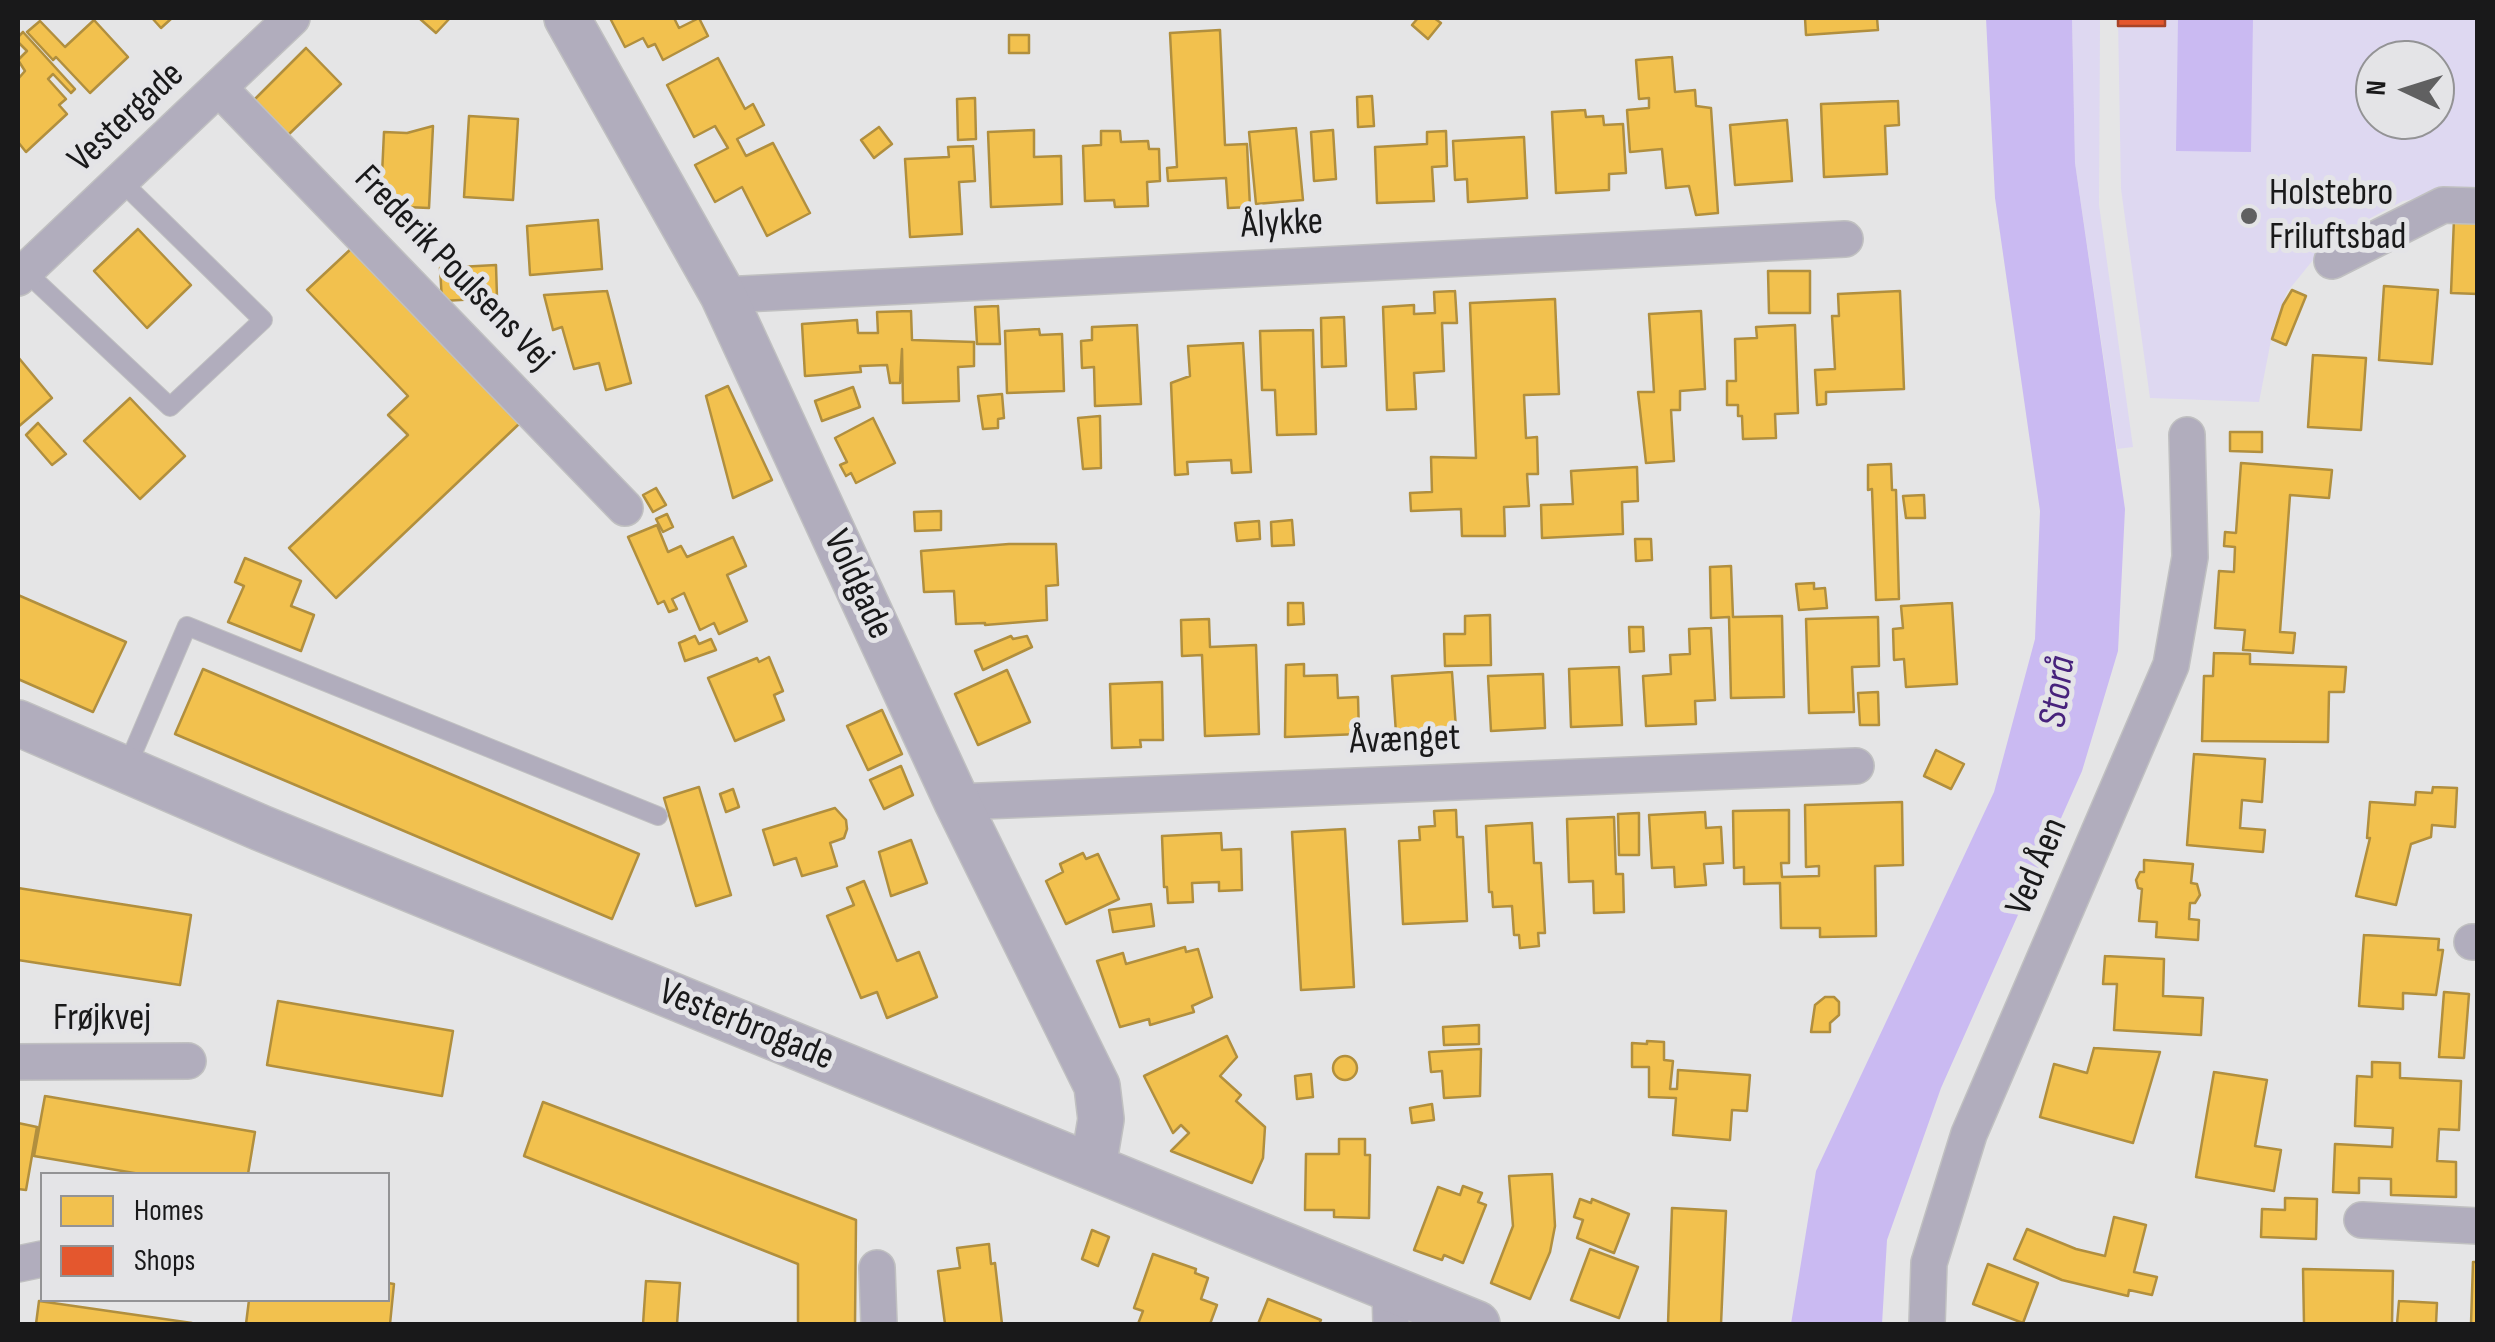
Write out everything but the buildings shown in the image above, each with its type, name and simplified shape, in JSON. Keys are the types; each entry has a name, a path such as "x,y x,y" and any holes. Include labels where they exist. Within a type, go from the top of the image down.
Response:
{"street":[{"name":"Vestergade","path":"21,275 292,18"},
{"name":"Voldgade","path":"567,18 723,295 957,802 1097,1086 1102,1119 1093,1167"},
{"name":"Frederik Poulsens Vej","path":"220,89 625,508"},
{"path":"2332,261 2443,205 2478,206"},
{"name":"Ålykke","path":"723,295 1845,240"},
{"name":"Ved Åen","path":"1927,1324 1929,1262 1968,1134 2171,665 2190,557 2187,436"},
{"name":"Vesterbrogade","path":"18,723 262,828 1093,1167 1390,1307 1477,1324"},
{"name":"Åvænget","path":"957,802 1856,766"},
{"name":"Frøjkvej","path":"18,1062 188,1061"},
{"path":"2362,1220 2478,1226"},
{"path":"877,1268 879,1324"}],"lane":[{"path":"21,275 170,407 263,320 121,181"},
{"path":"125,770 187,626 658,816"}],"shaded area":[{"path":"2072,18 2100,18 2099,205 2133,447 2117,449 2075,163"},
{"name":"Holstebro Friluftsbad","path":"2118,18 2477,18 2477,198 2424,197 2403,201 2346,231 2318,254 2287,292 2273,330 2259,402 2150,398 2121,189"}],"water":[{"name":"Storå","path":"1986,18 2072,18 2075,163 2125,509 2118,651 2082,771 1941,1088 1887,1240 1882,1324 1791,1324 1816,1171 1994,792 2035,639 2040,511 1995,198"},
{"path":"2178,18 2253,18 2251,152 2176,151"}],"place":[{"name":"Holstebro Friluftsbad","path":"2249,216"}]}
